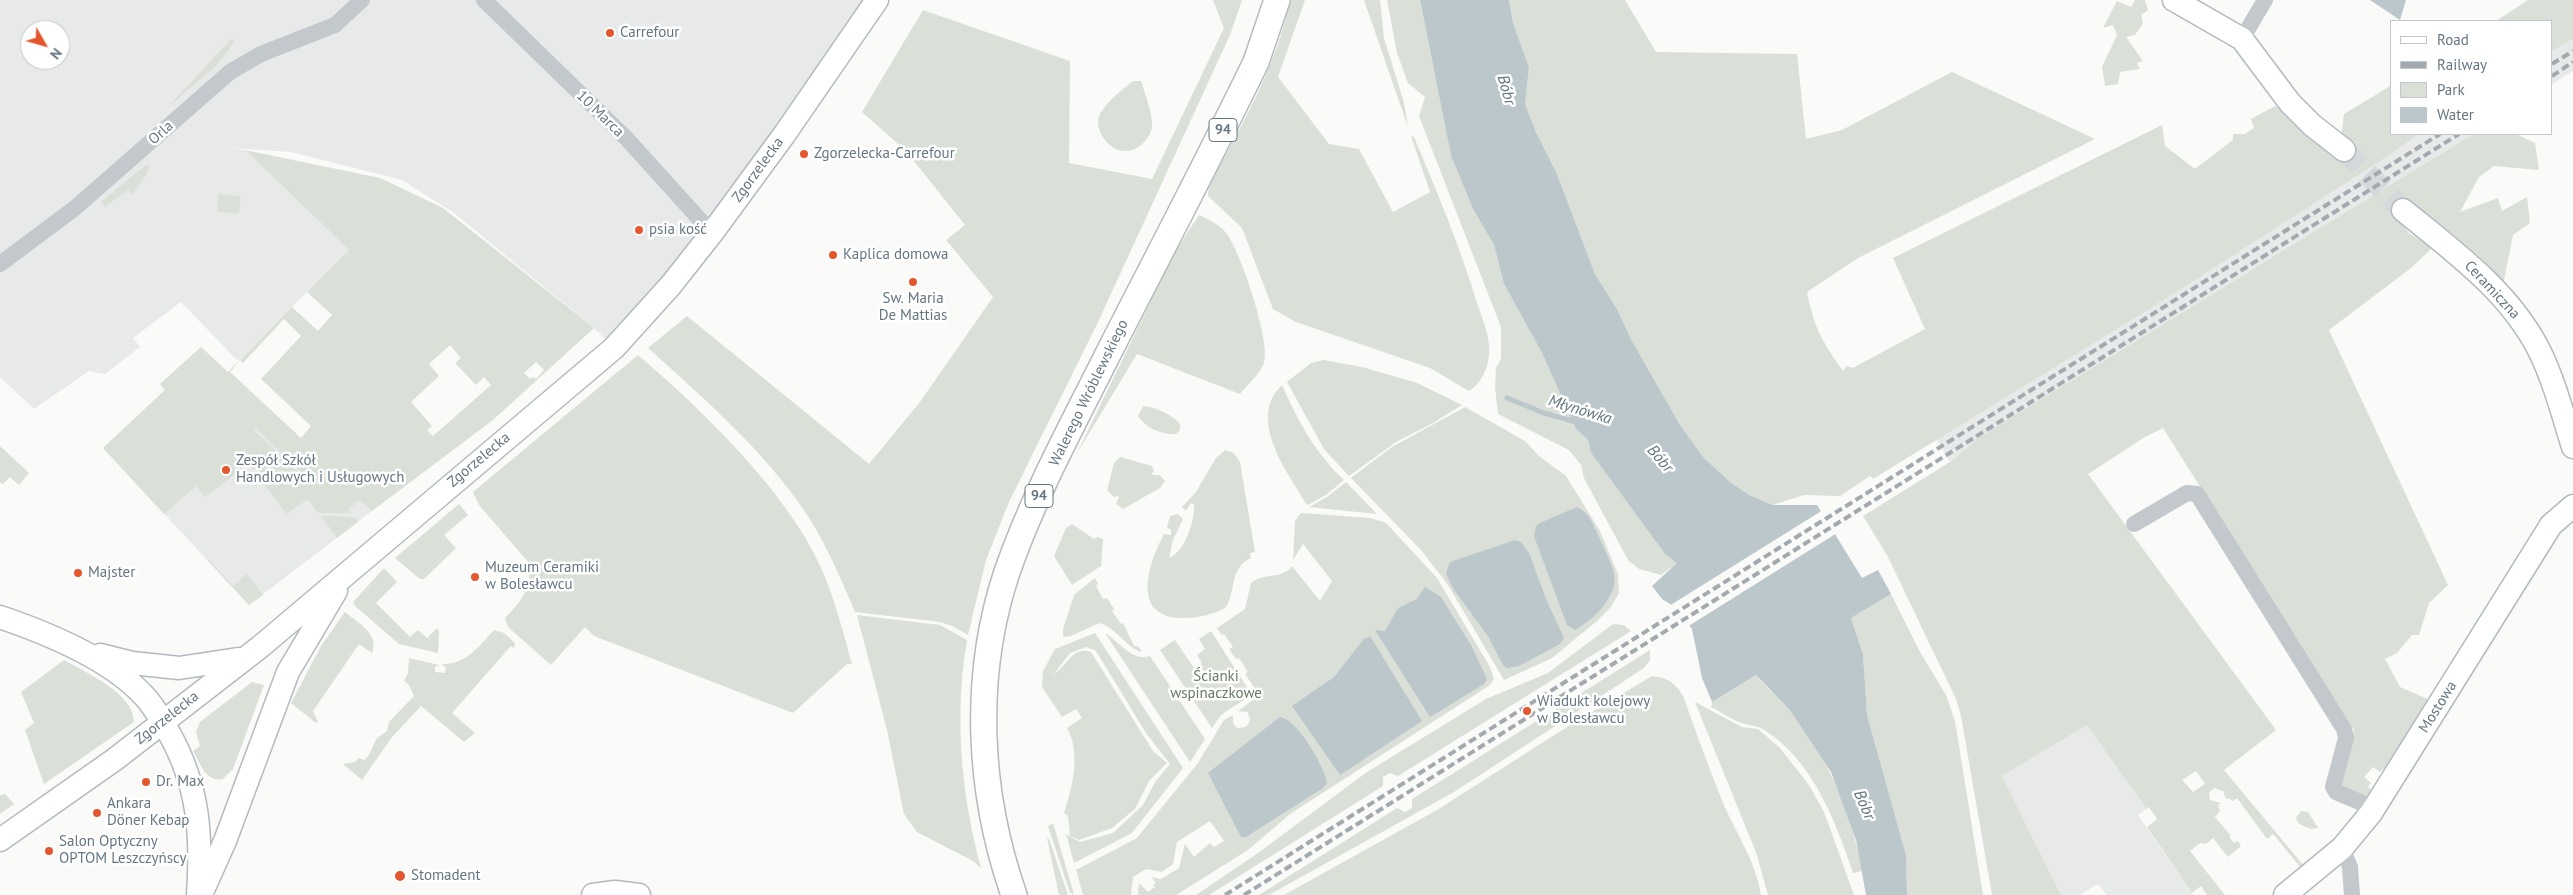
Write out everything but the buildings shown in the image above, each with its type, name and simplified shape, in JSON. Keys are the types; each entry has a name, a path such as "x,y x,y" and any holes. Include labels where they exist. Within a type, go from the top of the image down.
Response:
{"main road":[{"name":"Walerego Wróblewskiego","path":"1014,895 997,839 986,778 984,737 984,710 992,634 1007,574 1051,468 1256,62 1274,11"}],"street":[{"name":"Orla","path":"0,264 75,208 230,72 261,54 335,25 362,0"},
{"name":"10 Marca","path":"484,0 626,138 712,233"},
{"name":"Zgorzelecka","path":"0,840 114,760 246,658 614,348 671,284 712,233 784,135 877,0"},
{"path":"2174,0 2242,39 2290,103 2312,125 2344,150"},
{"path":"2242,39 2265,0"},
{"name":"Ceramiczna","path":"2403,210 2458,255 2498,292 2521,321 2539,350 2573,447"},
{"path":"2134,524 2187,492 2197,494 2344,729 2346,738 2334,786 2336,792 2360,802 2371,813"},
{"name":"Mostowa","path":"2285,895 2342,848 2371,813 2550,526 2573,506"},
{"path":"200,895 225,841 288,672 343,577"},
{"path":"0,617 80,651 132,684 146,698 185,763 194,791 200,830 200,895"},
{"path":"80,651 132,663 179,668 246,658"},
{"path":"2342,848 2350,867 2352,895"},
{"path":"593,895 616,892 639,895"}],"shaded area":[{"path":"0,0 877,0 614,348 594,328 454,213 402,180 291,152 232,148 245,150 349,250 238,361 181,302 133,338 140,347 105,374 89,371 34,409 0,377"},
{"path":"2573,39 2573,71 2553,83 2553,50"},
{"path":"2418,135 2471,135 1978,438 1950,462 1936,439 2167,298 2385,158"},
{"name":"Zespół Szkół Handlowych i Usługowych","path":"201,347 372,511 249,605 103,448 165,390 160,384"},
{"path":"2092,722 2148,808 2138,815 2193,895 2107,895 2098,884 2080,895 2061,895 2002,776"}],"green space":[{"path":"1213,0 1242,0 1230,35 1098,322 1009,502 986,560 968,635 940,622 855,612 816,529 783,481 728,421 648,348 687,316 869,464 920,402 993,297 946,240 965,225 906,151 862,112 923,10 1070,61 1069,163 1152,179 1224,28"},
{"path":"1290,0 1305,0 1278,77 1329,144 1359,149 1393,212 1430,192 1411,136 1414,137 1456,240 1487,335 1489,355 1487,365 1480,380 1469,391 1430,368 1296,322 1273,309 1242,228 1208,196 1209,185 1257,95 1277,48"},
{"path":"1364,0 1380,0 1384,38 1404,103 1408,127"},
{"path":"1387,0 1420,0 1451,156 1473,209 1494,245 1504,284 1542,353 1576,429 1588,440 1591,453 1622,495 1677,563 1661,575 1639,569 1628,560 1584,478 1581,465 1569,450 1498,414 1495,387 1496,368 1501,359 1501,327 1419,116 1425,97 1408,83 1397,53"},
{"path":"1509,0 1625,0 1656,52 1797,54 1806,139 1842,130 1952,72 2095,139 1858,258 1807,292 1820,334 1843,371 1847,366 1853,368 1925,329 1893,258 2162,125 2165,146 2195,169 2233,140 2233,134 2245,134 2254,128 2251,119 2275,106 2322,143 2349,146 2342,132 2344,114 2390,86 2390,135 2418,135 2385,158 2167,298 1873,479 1870,476 1840,496 1804,495 1773,505 1751,496 1730,482 1704,458 1680,425 1632,341 1617,309 1595,274 1557,174 1536,132 1525,104 1529,67 1513,23"},
{"path":"2135,0 2145,0 2148,10 2141,15 2143,23 2135,35 2126,37 2143,61 2137,63 2140,69 2120,72 2118,84 2105,86 2102,67 2117,35 2113,25 2103,28 2117,1 2131,7"},
{"path":"2528,0 2573,0 2573,39 2553,50 2553,20 2498,20"},
{"path":"232,38 235,41 216,66 167,108"},
{"path":"1133,81 1141,81 1150,112 1152,127 1146,140 1136,148 1126,151 1117,149 1103,138 1098,121 1100,114 1107,104"},
{"path":"2471,135 2518,135 2535,143 2539,170 2494,166 2479,177 2460,212 2498,198 2502,211 2527,197 2530,223 2513,235 2503,285 2395,216 2409,233 2431,247 2430,250 2411,268 2329,330 2448,585 2429,603 2419,635 2412,635 2397,653 2385,659 2400,687 2434,702 2387,772 2383,769 2380,772 2373,767 2364,777 2371,783 2368,787 2374,792 2369,800 2340,786 2354,730 2163,428 2145,437 2088,474 2276,730 2224,770 2304,866 2301,868 2273,834 2267,839 2237,798 2233,801 2228,798 2226,799 2223,791 2214,788 2209,793 2210,800 2221,803 2218,805 2220,811 2215,817 2231,836 2229,837 2234,843 2238,841 2241,846 2228,857 2213,838 2206,844 2200,843 2190,851 2225,895 2207,895 2201,886 2192,893 2147,827 2157,819 2149,807 2147,809 2087,725 2002,776 2061,895 1992,895 1961,716 1956,699 1887,555 1863,516 1950,462 1978,438","holes":["2196,771 2205,784 2193,792 2182,780"]},
{"path":"245,150 380,178 443,208 594,328 493,420 372,511 360,500 348,509 351,513 318,513 308,499 287,514 256,474 259,472 256,468 253,469 248,464 205,497 196,486 164,514 103,448 165,390 160,384 201,347 228,372 292,307 318,331 332,315 307,292 349,250","holes":["284,319 301,336 261,379 311,426 301,438 230,372 240,360 243,363","450,345 461,358 455,363 476,385 484,377 491,385 433,436 427,430 432,426 411,402 439,376 429,364","536,362 544,370 536,379 533,377 530,379 524,373","256,428 308,479 307,481 254,430"]},
{"path":"146,165 149,165 147,174 132,195 128,190 105,207 101,202"},
{"path":"218,194 239,196 241,198 239,213 217,212"},
{"path":"1199,215 1214,223 1227,234 1240,260 1263,336 1265,352 1262,367 1240,394 1137,354 1076,455 1175,252"},
{"path":"638,355 715,426 766,482 807,541 827,581 852,664 847,664 793,713 594,636 585,627 551,665 508,627 505,618 516,606 528,586 528,562 479,505 473,492"},
{"path":"1323,360 1362,367 1417,383 1462,405 1433,423 1396,442 1349,476 1324,449 1287,382 1311,363"},
{"path":"1282,385 1308,436 1324,459 1344,480 1326,495 1307,505 1281,462 1269,429 1268,414 1272,399"},
{"path":"1143,406 1158,410 1173,418 1180,424 1180,430 1176,434 1171,434 1149,427 1138,416"},
{"path":"1465,407 1525,441 1539,456 1566,476 1600,531 1618,574 1619,593 1611,607 1597,621 1552,658 1504,680 1448,585 1421,550 1351,478 1392,447"},
{"path":"0,446 29,473 19,485 10,477 3,484 0,482"},
{"path":"1225,450 1234,453 1240,462 1255,552 1250,553 1251,558 1239,568 1231,596 1225,608 1193,617 1166,616 1155,609 1149,599 1149,574 1153,560 1164,534 1171,535 1171,530 1167,527 1170,516 1178,514 1183,519 1173,540 1169,558 1180,549 1191,527 1194,504 1191,503 1186,511 1182,507 1196,492 1216,458"},
{"path":"1120,457 1152,466 1154,471 1151,475 1160,475 1165,481 1160,488 1123,509 1116,504 1119,496 1114,497 1107,490 1114,463"},
{"path":"1346,482 1377,514 1309,507 1327,497"},
{"path":"459,504 468,515 444,535 456,548 424,579 420,579 395,558"},
{"path":"1301,513 1370,518 1386,523 1437,578 1490,667 1494,679 1490,685 1290,814 1248,850 1176,895 1138,895 1139,883 1148,892 1155,887 1153,885 1156,883 1151,877 1161,879 1179,868 1185,844 1194,857 1210,843 1214,847 1224,841 1210,821 1177,842 1173,864 1162,872 1146,869 1133,877 1131,895 1083,895 1076,870 1137,838 1198,763 1224,720 1233,715 1233,723 1237,728 1245,727 1248,724 1250,718 1247,712 1238,711 1254,699 1256,690 1245,674 1248,672 1239,658 1236,659 1229,649 1233,647 1217,628 1245,609 1251,583 1261,578 1283,573 1292,566 1320,601 1332,581 1303,544 1293,560 1295,521"},
{"path":"321,516 354,517 358,522 337,538"},
{"path":"1072,524 1094,539 1098,537 1103,539 1101,566 1072,585 1054,556 1066,528"},
{"path":"209,560 233,586 247,574 263,595 249,605"},
{"path":"384,568 397,582 376,603 410,637 418,630 427,638 437,628 439,631 438,653 399,644 355,606 353,602"},
{"path":"1095,578 1098,584 1096,586 1103,599 1107,598 1114,609 1112,611 1121,624 1123,623 1134,646 1139,647 1142,652 1136,650 1111,629 1099,623 1071,636 1063,637 1063,629 1074,595"},
{"path":"1891,594 1920,652 1946,695 1955,721 1983,895 1907,895 1906,855 1867,715 1863,654 1851,618"},
{"path":"345,612 366,630 373,640 374,646 372,653 359,644 313,711 318,722 316,723 291,703 321,646"},
{"path":"857,615 940,625 967,640 963,669 960,726 964,783 981,868 973,861 917,832 904,814 887,730"},
{"path":"1613,624 1624,625 1631,631 1398,776 1390,773 1383,777 1383,786 1209,895 1196,895 1258,853 1367,772 1486,699 1548,673"},
{"path":"494,630 504,633 515,643 514,648 511,646 452,713 475,733 464,742 421,706 392,737 362,780 343,764 355,762 359,758 364,760 369,755 377,738 387,731 389,722 414,696 409,685 404,681 408,673 409,658 439,665 435,667 435,672 445,673 446,667 442,666 443,664 459,661 472,653"},
{"name":"Ścianki wspinaczkowe","path":"1211,631 1250,692 1245,699 1221,715 1212,728 1160,650 1175,640 1194,668 1202,663 1197,655 1205,649 1199,639"},
{"path":"1095,633 1183,768 1132,833 1074,863 1066,834 1080,842 1113,833 1143,805 1155,782 1170,764 1146,733 1096,651 1087,647 1070,653 1054,674 1075,654 1085,651 1091,652 1153,751 1167,763 1149,781 1135,809 1112,828 1079,840 1070,836 1068,816 1064,813 1073,781 1075,759 1074,748 1067,728 1082,718 1076,709 1062,717 1042,687 1043,671 1055,649"},
{"path":"1105,633 1132,654 1144,657 1150,656 1205,739 1190,762"},
{"path":"1650,650 1650,660 1644,668 1454,792 1269,895 1259,895 1397,808 1405,812 1412,808 1412,799"},
{"path":"64,660 118,693 132,712 134,722 44,784 25,730 34,723 21,692"},
{"path":"1756,675 1791,711 1827,767 1845,807 1858,849 1862,871 1853,873 1839,834 1821,794 1797,759 1783,744 1763,729 1736,721 1711,707 1712,702"},
{"path":"1652,676 1671,682 1684,698 1723,803 1755,871 1761,895 1284,895 1437,810 1559,732"},
{"path":"252,682 264,685 233,769 223,779 212,778 204,771 193,751 200,746 196,732 200,722"},
{"path":"1695,702 1742,727 1758,729 1780,748 1809,785 1824,812 1854,895 1768,895 1757,855"},
{"path":"5,794 14,804 0,814 0,795"},
{"path":"2301,811 2308,812 2318,828 2311,829 2299,824 2296,818"},
{"path":"1053,823 1074,894 1070,893 1048,826"},
{"path":"1047,838 1049,839 1068,895 1059,895"}],"water":[{"name":"Bóbr","path":"1420,0 1509,0 1513,23 1529,67 1525,104 1536,132 1557,174 1595,274 1617,309 1632,341 1680,425 1704,458 1730,482 1751,496 1773,505 1817,505 1862,578 1878,570 1891,594 1851,618 1863,654 1867,715 1906,855 1907,895 1866,895 1856,840 1831,772 1790,710 1756,675 1712,702 1702,678 1692,629 1678,609 1662,599 1652,586 1677,563 1666,555 1591,453 1588,440 1576,429 1542,353 1504,284 1494,245 1473,209 1451,156"},
{"path":"2370,0 2406,0 2400,20"},
{"path":"1577,507 1585,512 1593,524 1611,564 1614,582 1609,599 1597,614 1575,630 1567,625 1534,536 1536,526 1540,523"},
{"path":"1515,540 1521,542 1529,553 1546,599 1564,638 1560,644 1519,666 1507,668 1503,665 1488,636 1454,590 1446,574 1449,564 1453,561"},
{"path":"1425,587 1441,597 1471,645 1487,679 1484,684 1430,717 1375,630 1385,631 1398,608 1417,599"},
{"path":"1370,636 1422,721 1340,775 1292,706 1334,677 1364,639"},
{"path":"1280,717 1287,720 1302,735 1316,756 1327,783 1323,788 1246,837 1241,837 1208,773"}],"pier":[{"path":"1823,510 1837,533 1687,627 1676,610 1669,606"}],"waterway":[{"name":"Młynówka","path":"1507,398 1544,413 1580,423"}],"tunnel":[{"path":"2344,150 2403,210"}],"railway":[{"path":"2553,63 2573,51"},
{"path":"2553,75 2573,62"},
{"path":"1225,895 2438,135"},
{"path":"1244,895 2457,135"}],"place":[{"name":"Carrefour","path":"610,33"},
{"name":"Zgorzelecka-Carrefour","path":"804,154"},
{"name":"psia kość","path":"639,230"},
{"name":"Kaplica domowa","path":"833,255"},
{"name":"Sw. Maria De Mattias","path":"913,282"},
{"name":"Zespół Szkół Handlowych i Usługowych","path":"226,470"},
{"name":"Majster","path":"78,573"},
{"name":"Muzeum Ceramiki w Bolesławcu","path":"475,577"},
{"name":"Wiadukt kolejowy w Bolesławcu","path":"1527,711"},
{"name":"Dr. Max","path":"146,782"},
{"name":"Ankara Döner Kebap","path":"97,813"},
{"name":"Salon Optyczny OPTOM Leszczyńscy","path":"49,851"},
{"name":"Stomadent","path":"400,876"}]}
